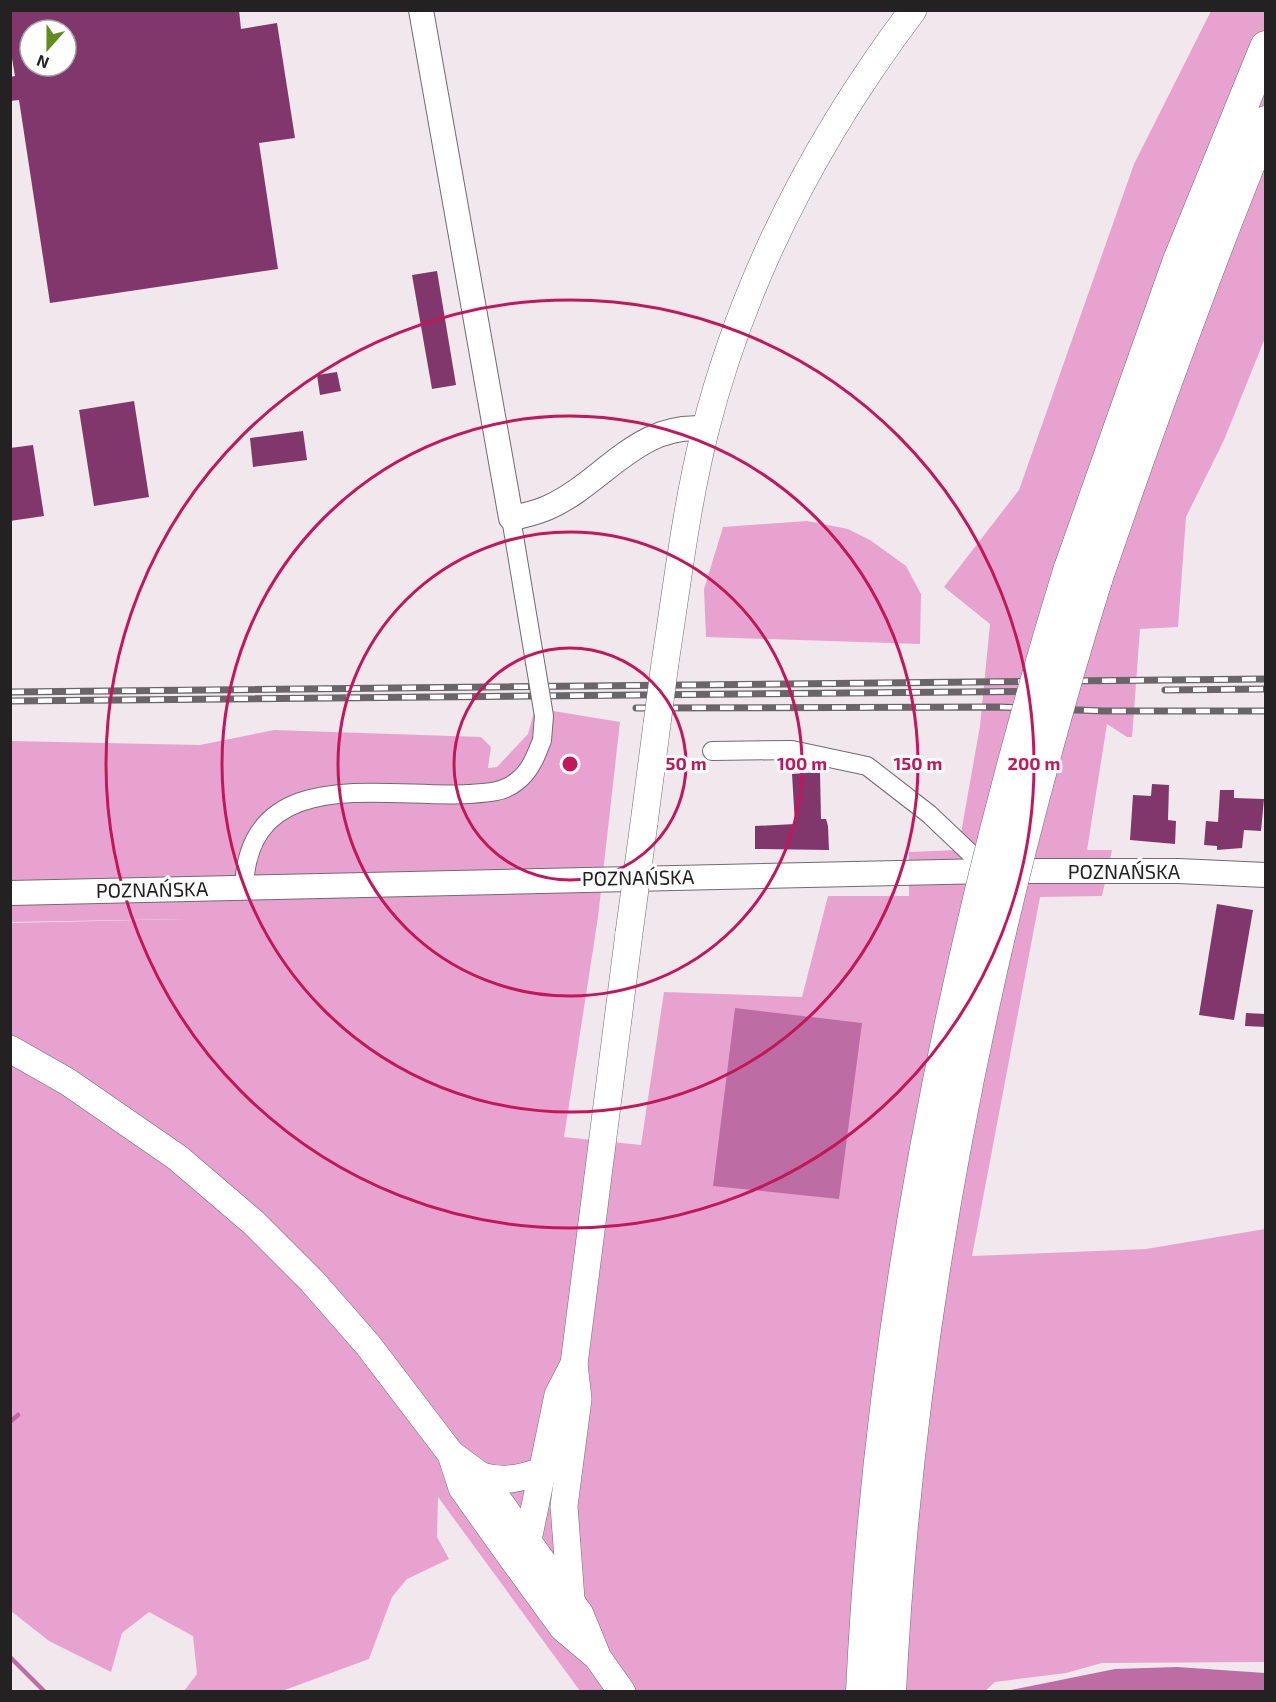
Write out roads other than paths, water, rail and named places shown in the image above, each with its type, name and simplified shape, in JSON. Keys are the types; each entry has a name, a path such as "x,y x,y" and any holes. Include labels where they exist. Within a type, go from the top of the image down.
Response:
{"highway":[{"path":"862,1692 885,1412 931,1116 954,1004 996,826 1083,575 1178,263 1266,47"},
{"path":"890,1692 913,1409 945,1196 980,1010 1083,575 1156,406 1266,122"}],"main road":[{"path":"571,1600 564,1506 578,1399 574,1364 628,933 690,496 705,429 756,279 793,199 856,90 913,10"},
{"path":"10,1049 68,1082 125,1119 178,1158 254,1223 312,1281 368,1345 451,1455 481,1476 500,1481 516,1480 542,1471"},
{"path":"518,1547 542,1471 558,1395 574,1364"},
{"path":"451,1455 462,1488 571,1600 580,1614 598,1658 622,1692"},
{"path":"481,1476 563,1628 598,1658"},
{"path":"518,1547 548,1533 555,1525 564,1506"}],"street":[{"path":"244,888 250,853 262,829 283,807 322,794 447,795 494,792 516,783 532,766 542,740 544,716 421,10"},
{"path":"511,518 548,508 631,450 662,433 687,427 705,429"},
{"path":"712,751 792,750 867,766 929,814 989,871"},
{"name":"POZNAŃSKA","path":"10,892 989,871 1167,871 1266,875"}],"waterway":[{"path":"10,1422 18,1415"},
{"path":"10,1657 45,1692"}],"railway":[{"path":"10,692 1266,679"},
{"path":"1165,690 1266,689"},
{"path":"10,701 1063,691"},
{"path":"636,708 999,707 1104,711 1266,711"}]}
